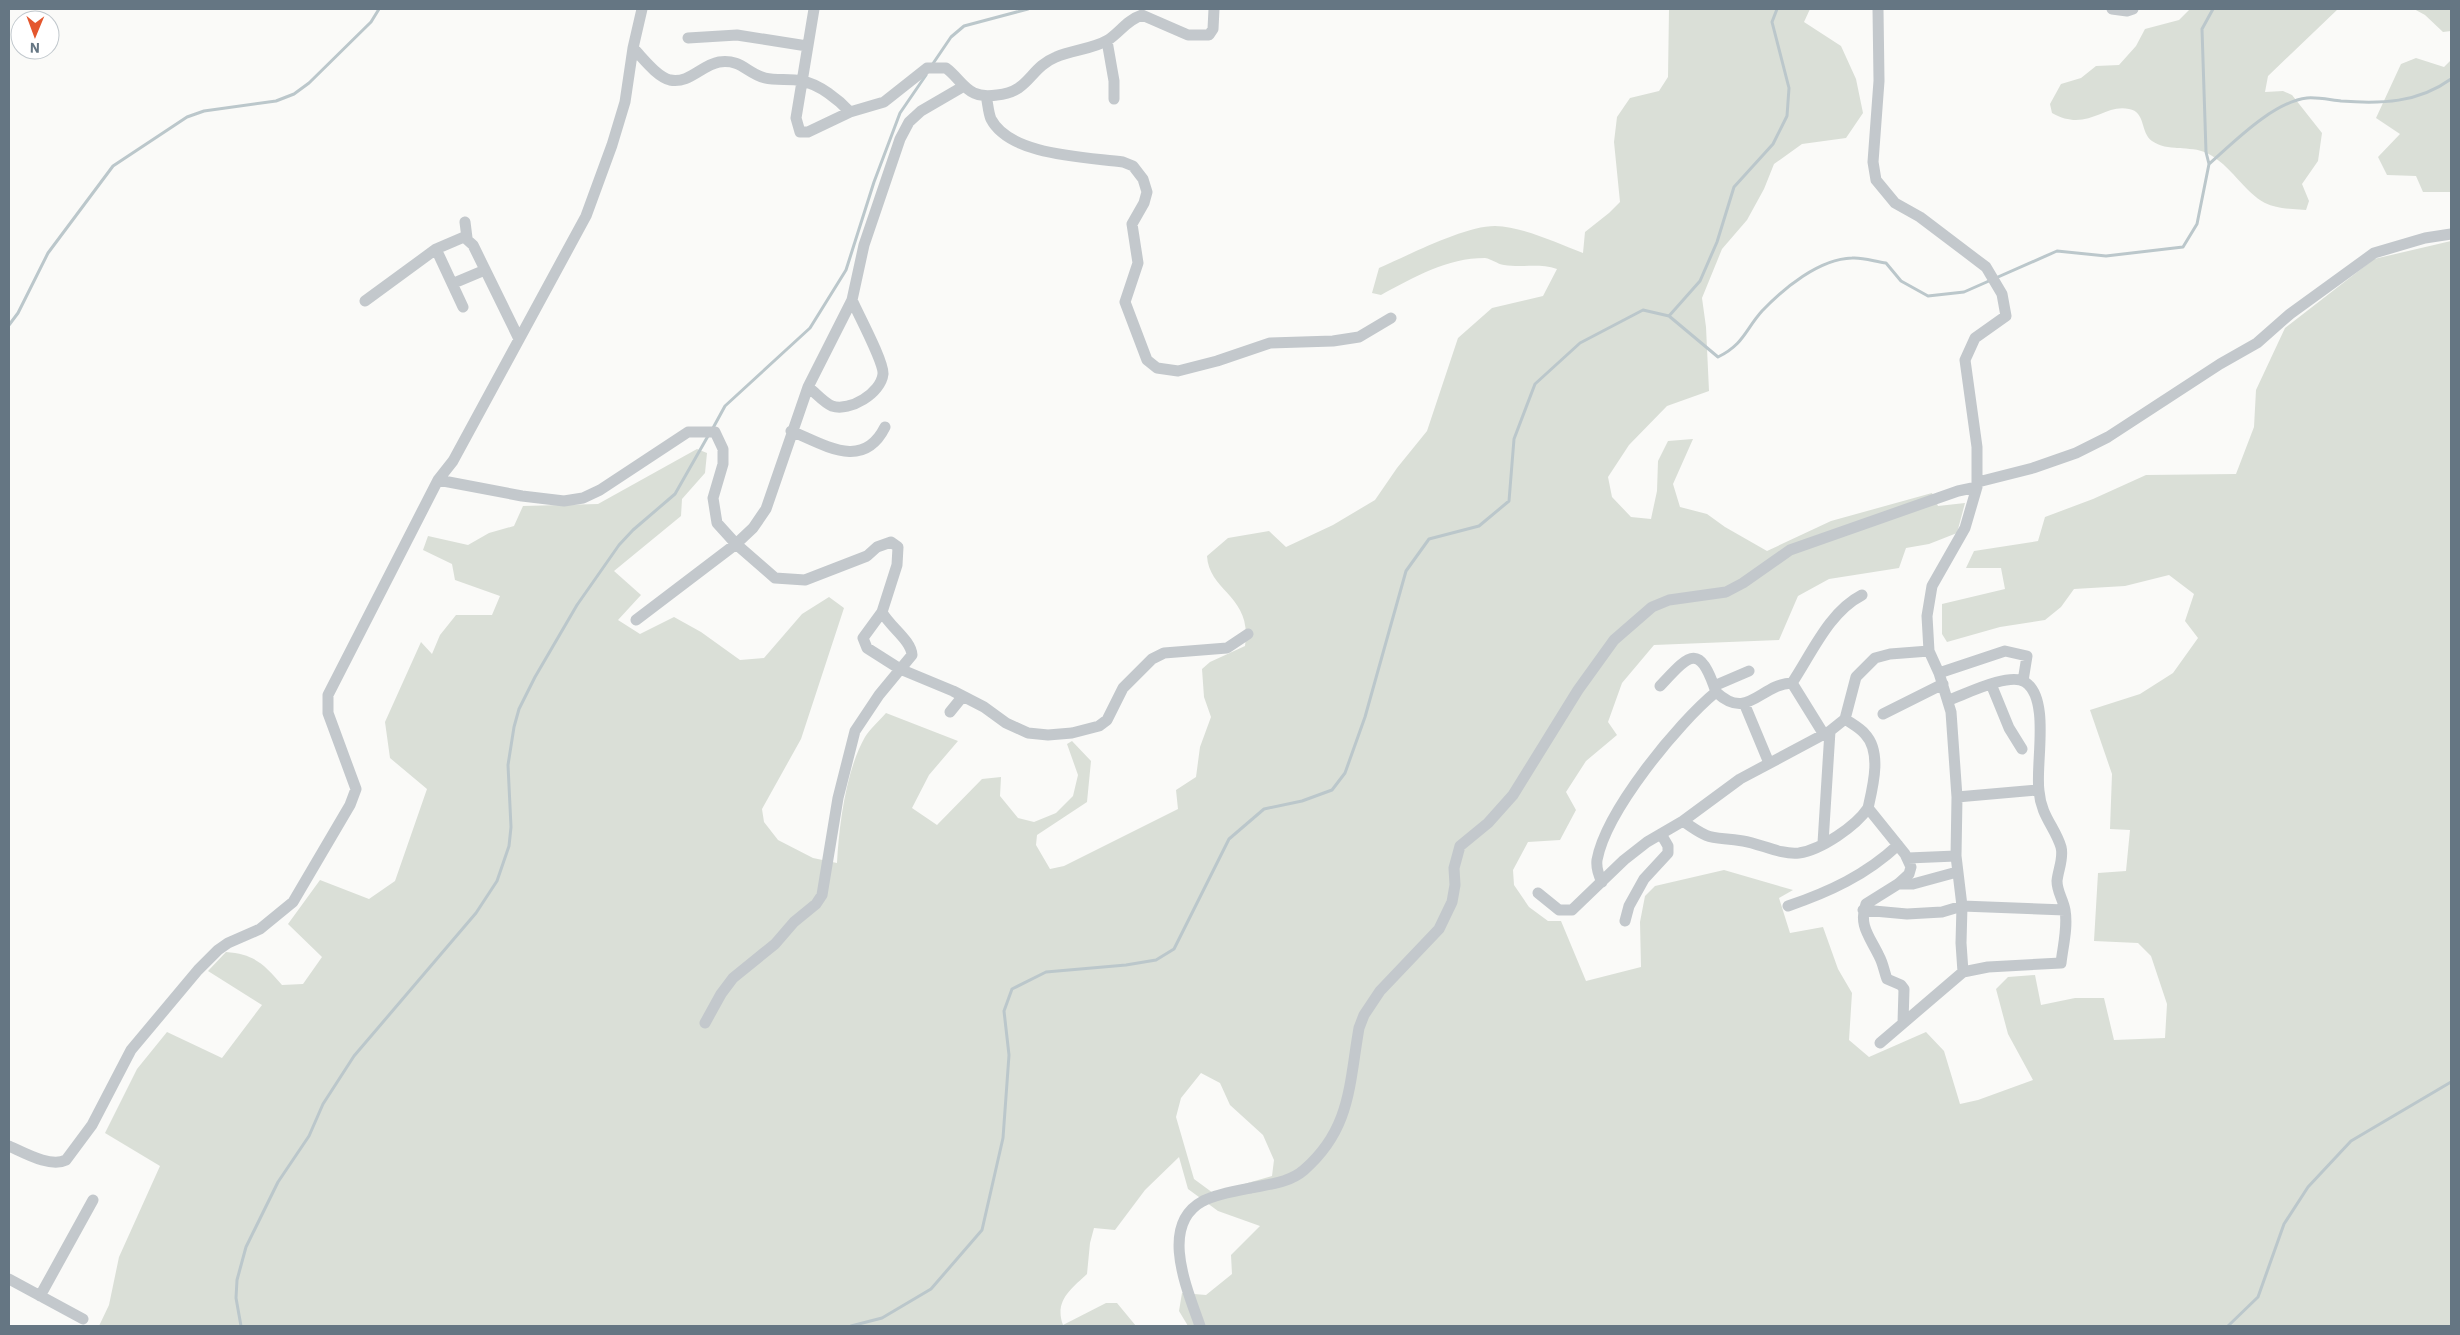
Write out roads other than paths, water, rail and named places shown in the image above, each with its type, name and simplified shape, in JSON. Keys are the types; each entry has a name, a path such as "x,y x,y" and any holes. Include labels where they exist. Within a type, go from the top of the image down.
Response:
{"street":[{"path":"9,1146 55,1162 66,1160 92,1124 131,1050 198,970 218,950 228,943 260,929 293,902 355,796 355,784 328,713 328,696 438,480 453,461 586,216 612,145 625,102 632,48 642,9"},
{"path":"814,9 796,118 800,132 808,132 850,112 884,102 933,67 946,68 974,93 986,96 1017,91 1024,86 1037,68 1056,57 1107,41 1133,18 1142,15 1188,35 1209,35 1213,29 1214,9"},
{"path":"1878,9 1879,81 1873,162 1876,180 1895,204 1929,223 1969,252 1990,272 2002,294 2006,316 1975,338 1965,360 1977,447 1978,484 1965,528 1932,586 1928,616 1930,651 1949,700 1957,797 1956,856 1962,906 1961,943 1963,972"},
{"path":"2112,9 2127,11 2133,9"},
{"path":"688,38 737,35 807,46"},
{"path":"1107,41 1114,81 1114,99"},
{"path":"632,48 668,79 676,80 689,77 718,62 730,62 743,65 763,77 784,81 802,81 830,96 850,112"},
{"path":"636,620 736,544 753,528 766,509 791,431 808,387 852,300 864,245 900,139 910,122 921,111 964,86"},
{"path":"986,96 992,119 1004,133 1021,143 1047,152 1123,162 1133,166 1143,179 1147,192 1146,197 1132,224 1138,263 1126,302 1147,360 1157,368 1178,371 1217,361 1270,343 1333,341 1359,337 1391,318"},
{"path":"465,222 467,238 473,244 519,339"},
{"path":"1200,1326 1182,1274 1180,1254 1182,1223 1190,1211 1205,1200 1293,1178 1317,1157 1328,1143 1343,1118 1359,1028 1364,1015 1393,976 1431,940 1439,928 1452,902 1455,885 1454,868 1460,846 1488,823 1513,794 1572,698 1614,640 1652,607 1668,600 1726,592 1743,583 1790,550 1978,484 2076,454 2108,437 2220,364 2257,343 2290,314 2374,253 2425,238 2451,234"},
{"path":"365,301 436,249 460,238 467,238"},
{"path":"436,249 454,283 463,307"},
{"path":"454,283 484,270"},
{"path":"808,387 832,406 843,406 860,402 877,388 883,374 880,360 852,300"},
{"path":"791,431 848,453 868,447 878,440 884,427"},
{"path":"438,480 522,496 564,501 584,498 606,486 688,432 709,431 723,449 723,464 713,498 717,523 736,544 775,578 793,581 805,580 867,556 877,547 892,542 898,547 897,565 882,612 864,638 863,643 867,648 900,669 963,696 1006,723 1028,733 1048,735 1072,733 1099,726 1107,720 1123,688 1152,660 1164,654 1227,648 1248,634"},
{"path":"1660,686 1678,665 1689,658 1697,658 1704,662 1715,689 1727,702 1744,703 1773,688 1792,683 1838,612 1850,601 1862,595"},
{"path":"705,1023 721,994 733,978 775,944 794,922 816,904 822,895 838,798 855,731 875,701 912,655 911,648 888,623 882,612"},
{"path":"1538,893 1564,912 1572,910 1624,860 1647,842 1683,821 1722,791 1827,732 1846,719 1856,677 1875,658 1890,654 1930,651"},
{"path":"1883,714 1941,679 2008,651 2027,656 2023,681"},
{"path":"1602,882 1597,871 1597,860 1603,839 1645,770 1692,712 1715,689 1749,671"},
{"path":"1880,1043 1963,972 1988,967 2060,963 2065,910 2057,890 2062,850 2058,839 2045,818 2038,790 2038,709 2035,694 2023,681 2013,680 1991,684 1949,700"},
{"path":"1792,683 1827,732 1822,843"},
{"path":"1991,684 2009,728 2022,749"},
{"path":"950,712 963,696"},
{"path":"1744,703 1769,763"},
{"path":"1683,821 1702,835 1710,838 1742,841 1798,853 1850,828 1868,808 1873,784 1874,756 1872,745 1865,734 1846,719"},
{"path":"1957,797 2038,790"},
{"path":"1868,808 1908,858 1911,867 1909,874 1898,884 1872,898 1863,910 1864,929 1878,954 1887,979 1901,985 1904,989 1903,1023"},
{"path":"1625,921 1629,906 1644,879 1668,853 1668,846 1662,834"},
{"path":"1788,906 1820,895 1858,876 1873,867 1898,846"},
{"path":"1908,858 1956,856"},
{"path":"1898,884 1913,884 1957,872"},
{"path":"1863,910 1922,914 1962,906 2065,910"},
{"path":"40,1296 93,1200"},
{"path":"9,1279 83,1318"}],"waterway":[{"path":"9,325 18,313 48,253 113,166 187,117 204,111 276,101 294,94 309,83 371,22 379,9"},
{"path":"932,65 951,37 964,26 1028,9"},
{"path":"1669,316 1700,281 1717,242 1734,187 1773,144 1787,116 1789,88 1772,22 1777,9"},
{"path":"851,1326 882,1318 931,1289 982,1230 1003,1138 1009,1055 1004,1011 1012,989 1046,972 1126,965 1156,960 1174,949 1229,839 1264,809 1302,801 1332,790 1345,773 1365,717 1406,571 1429,539 1479,526 1509,501 1514,439 1535,384 1580,343 1643,310 1669,316 1718,357 1739,342 1762,311 1791,284 1827,263 1840,260 1856,258 1886,263 1901,281 1928,296 1964,292 2057,251 2106,256 2183,247 2197,224 2209,164 2206,152 2202,29 2213,9"},
{"path":"713,428 725,406 810,328 846,270 874,182 900,113 926,75"},
{"path":"2209,164 2255,124 2294,101 2320,98 2356,102 2385,102 2426,93 2451,79"},
{"path":"241,1326 236,1298 237,1280 246,1247 278,1182 309,1136 323,1104 354,1056 476,913 497,881 509,846 511,827 508,765 514,727 519,709 535,677 577,605 619,545 633,530 675,494 708,436"},
{"path":"2228,1326 2258,1297 2284,1224 2308,1187 2351,1141 2451,1082"}]}
